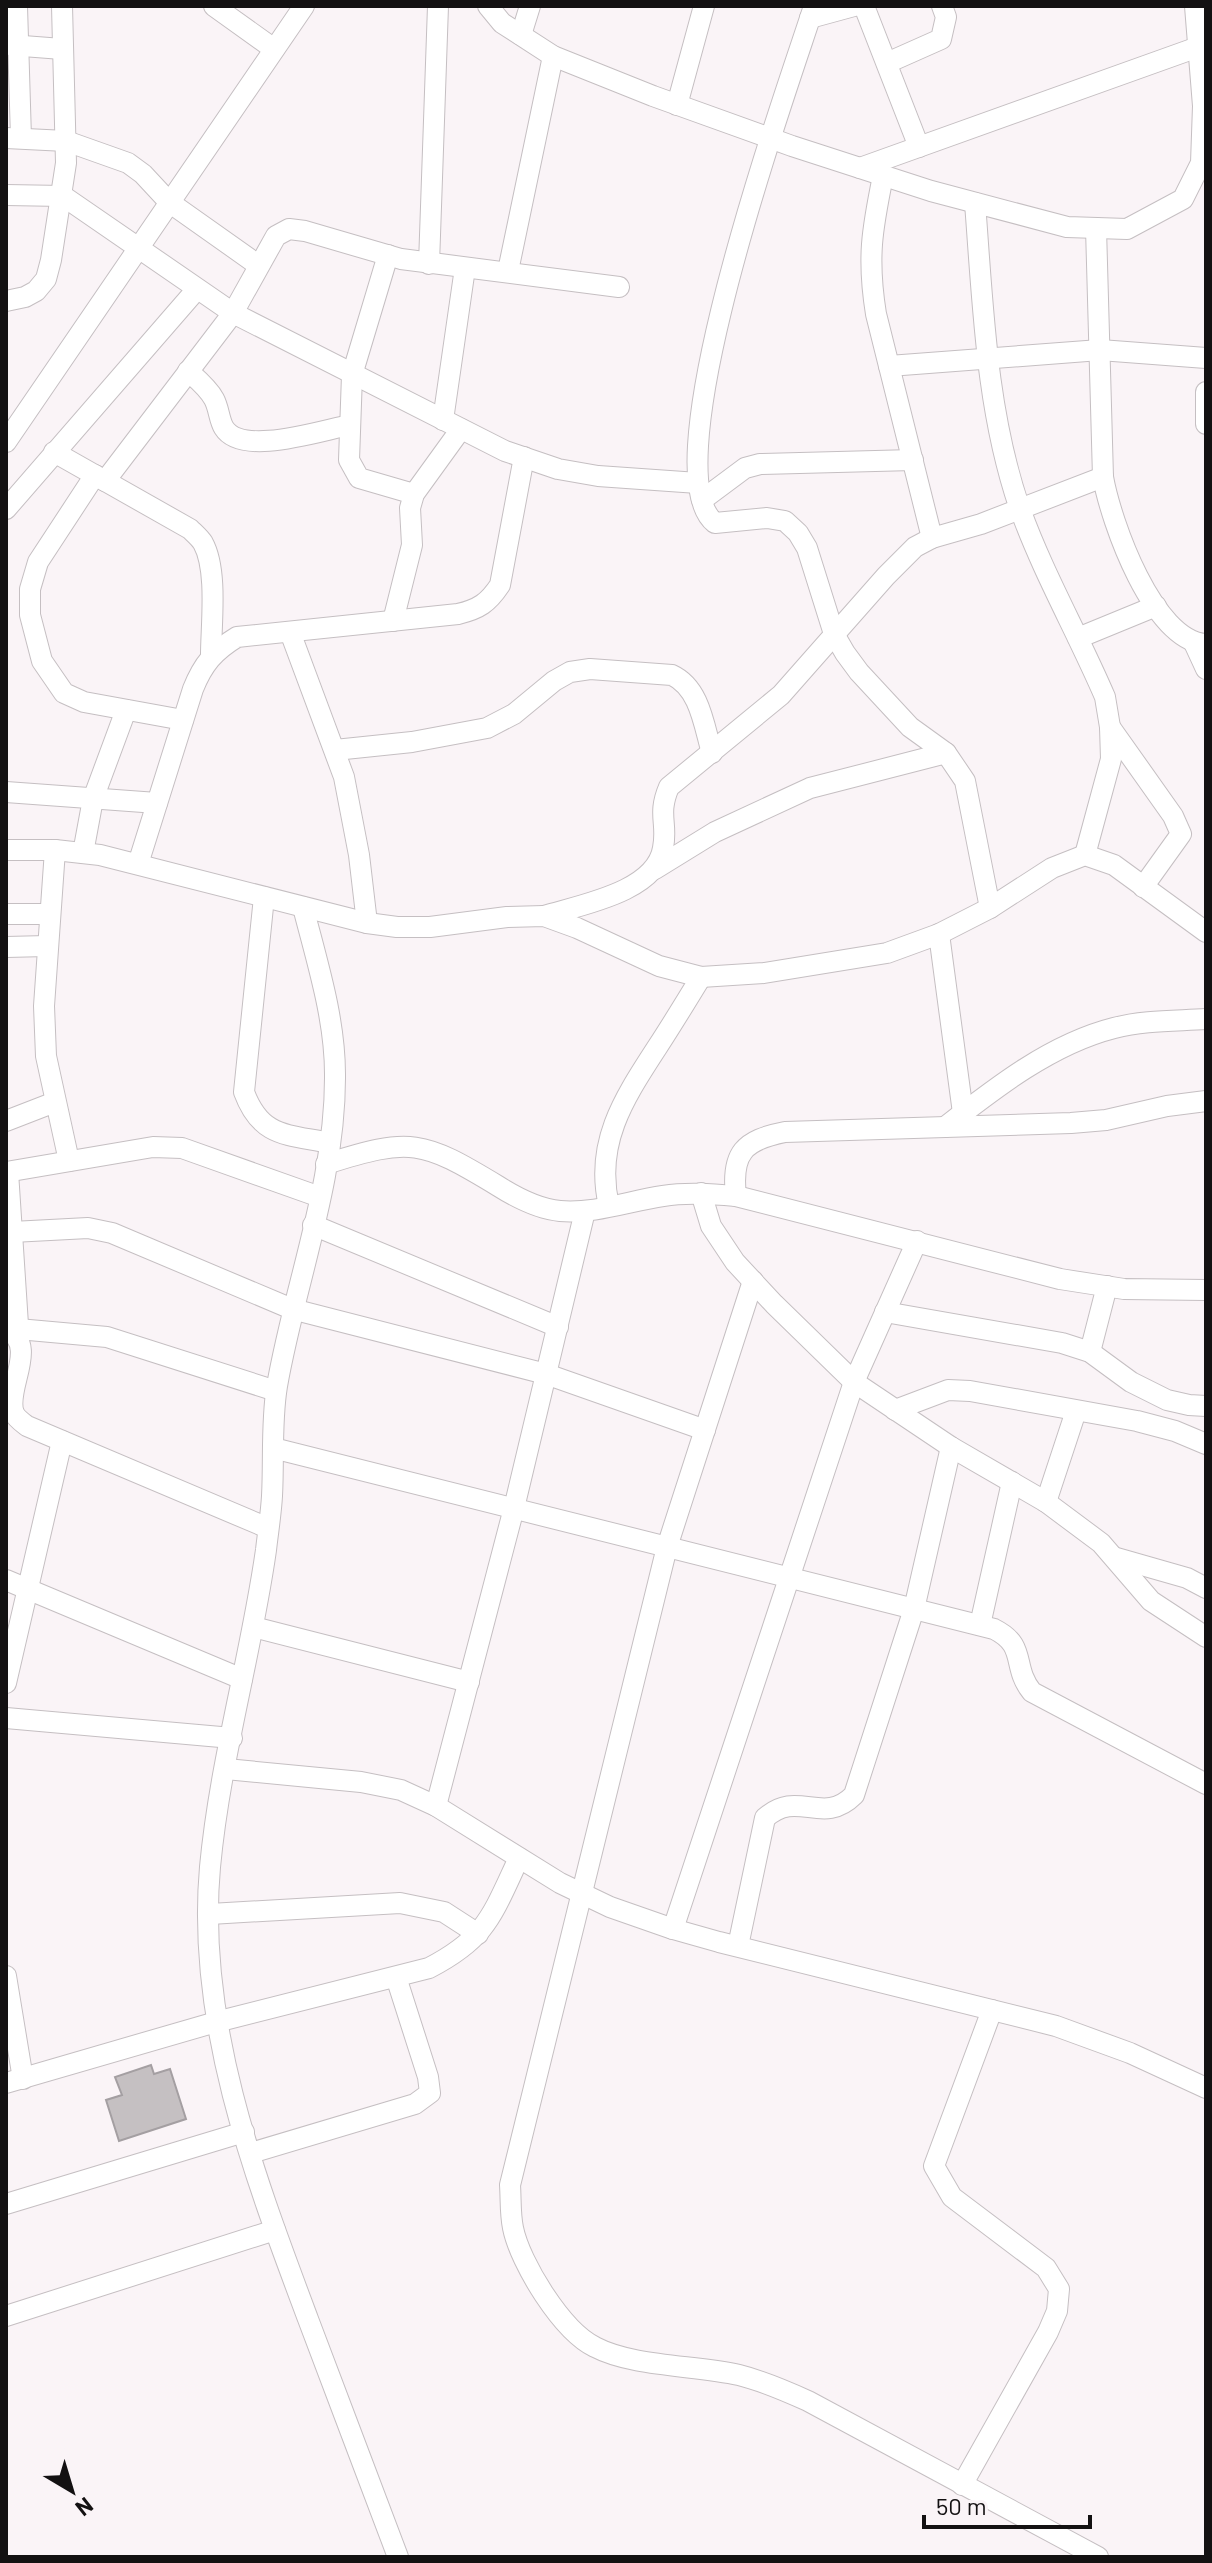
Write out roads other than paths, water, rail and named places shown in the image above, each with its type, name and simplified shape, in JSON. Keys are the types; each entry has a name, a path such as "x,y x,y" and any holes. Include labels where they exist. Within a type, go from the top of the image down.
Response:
{"street":[{"path":"17,6 13,46 14,138 66,141 128,163 169,202 258,265"},
{"path":"6,301 36,291 46,279 63,196 66,141 62,6"},
{"path":"214,6 274,49"},
{"path":"6,442 304,6"},
{"path":"429,264 438,6"},
{"path":"488,6 502,23 553,56 677,105 883,176 1067,227 1127,229 1183,199 1201,163"},
{"path":"521,35 530,6"},
{"path":"677,105 704,6"},
{"path":"854,6 812,12 770,138 725,288 713,344 704,391 700,492 706,516 715,523 767,518 785,521 798,533 807,548 834,634 859,672 910,727 946,753 965,781 990,908"},
{"path":"864,6 919,147"},
{"path":"887,63 941,39 946,17 942,6"},
{"path":"1195,6 1203,75 1201,163 1206,186"},
{"path":"13,46 62,49"},
{"path":"860,168 1198,47"},
{"path":"508,271 553,56"},
{"path":"883,176 869,255 876,314 932,538"},
{"path":"6,195 63,196 233,313 452,424 558,469 700,492 745,468 760,464 913,460"},
{"path":"975,203 987,357 995,405 1020,508 1105,697 1111,759 1085,855"},
{"path":"1096,228 1103,477 1107,501 1120,543 1156,606 1177,633 1200,644 1206,669"},
{"path":"183,720 84,702 64,693 42,661 30,615 30,589 38,562 100,478 233,313 276,236 289,229 305,231 429,264 508,271 619,287"},
{"path":"388,255 352,375 349,460 359,478 414,494"},
{"path":"393,621 412,545 410,508 414,494 452,424 465,268"},
{"path":"6,509 197,289"},
{"path":"889,366 1100,350 1206,358"},
{"path":"188,371 215,400 223,427 230,435 246,442 266,442 350,425"},
{"path":"1206,392 1206,424"},
{"path":"6,414 28,409"},
{"path":"54,452 190,529 202,543 209,560 211,578 211,655"},
{"path":"138,864 183,720 201,669 211,655 237,637 477,610 490,600 500,585 524,457"},
{"path":"655,870 662,857 662,804 669,787 781,695 902,558 932,538 981,524 1103,477"},
{"path":"1078,638 1156,606"},
{"path":"290,632 344,777 357,842 367,923"},
{"path":"335,750 412,742 487,728 514,714 570,672 590,669 672,675 683,680 697,703 712,753"},
{"path":"83,853 93,799 126,710"},
{"path":"910,727 912,762"},
{"path":"1110,727 1173,816 1181,834 1143,887"},
{"path":"6,850 83,853 138,864 367,923 397,927 430,927 507,917 544,916 629,888 715,832 810,788 946,753"},
{"path":"6,792 157,803"},
{"path":"55,850 44,1006 46,1056 69,1161"},
{"path":"544,916 659,966 701,977 764,973 887,953 939,934 990,908 1052,868 1085,855 1114,865 1206,932"},
{"path":"264,897 244,1092 250,1108 261,1123 280,1133 330,1143"},
{"path":"303,907 328,1006 333,1042 335,1076 330,1143 276,1391 268,1528 210,1868 216,2022 244,2132 275,2230 398,2557"},
{"path":"6,914 49,914"},
{"path":"939,934 963,1113"},
{"path":"6,947 47,946"},
{"path":"609,1206 604,1184 613,1125 634,1082 701,977"},
{"path":"945,1127 1014,1075 1095,1034 1141,1023 1206,1019"},
{"path":"736,1196 736,1160 743,1148 762,1136 785,1132 1083,1122 1206,1101"},
{"path":"6,1121 55,1102"},
{"path":"326,1164 372,1150 401,1146 425,1148 449,1157 532,1204 558,1211 585,1211 667,1195 701,1193 736,1196 1060,1279 1107,1286 1206,1290"},
{"path":"268,1528 27,1426 14,1414 12,1400 21,1355 14,1333 7,1172 153,1147 182,1148 320,1197"},
{"path":"701,1193 711,1226 735,1262 854,1382 951,1447 1046,1502 1117,1558 1151,1601 1206,1637"},
{"path":"436,1806 514,1508 585,1211"},
{"path":"313,1225 558,1327"},
{"path":"12,1232 88,1228 112,1233 292,1309 546,1374 705,1430"},
{"path":"673,1929 854,1382 917,1241"},
{"path":"753,1281 667,1547 510,2185 513,2229 529,2267 549,2302 568,2327 594,2347 621,2356 739,2375 779,2388 1098,2557"},
{"path":"1090,1352 1107,1286"},
{"path":"885,1312 1062,1343 1090,1352 1131,1382 1167,1400 1206,1406"},
{"path":"14,1333 107,1337 276,1391"},
{"path":"895,1410 948,1390 970,1391 1137,1421 1175,1431 1206,1444"},
{"path":"1046,1502 1076,1411"},
{"path":"6,1683 62,1441"},
{"path":"738,1946 765,1818 776,1808 790,1804 832,1809 843,1806 854,1795 914,1609 951,1447"},
{"path":"273,1448 980,1625 1010,1637 1017,1648 1021,1678 1032,1692 1206,1784"},
{"path":"980,1625 1012,1482"},
{"path":"1117,1558 1205,1585"},
{"path":"6,1580 242,1679"},
{"path":"253,1627 469,1682"},
{"path":"6,1718 232,1738"},
{"path":"226,1769 361,1782 401,1790 436,1806 519,1858 610,1907 673,1929 992,2010 1089,2038 1206,2088"},
{"path":"6,1976 14,2081 216,2022 429,1968 459,1953 478,1934 492,1914 519,1858"},
{"path":"210,1914 400,1903 444,1912 478,1934"},
{"path":"251,2153 415,2104 430,2093 428,2077 396,1977"},
{"path":"962,2485 1048,2332 1057,2311 1059,2289 1046,2268 952,2197 934,2166 992,2010"},
{"path":"6,2204 244,2132"},
{"path":"6,2316 275,2230"}]}
